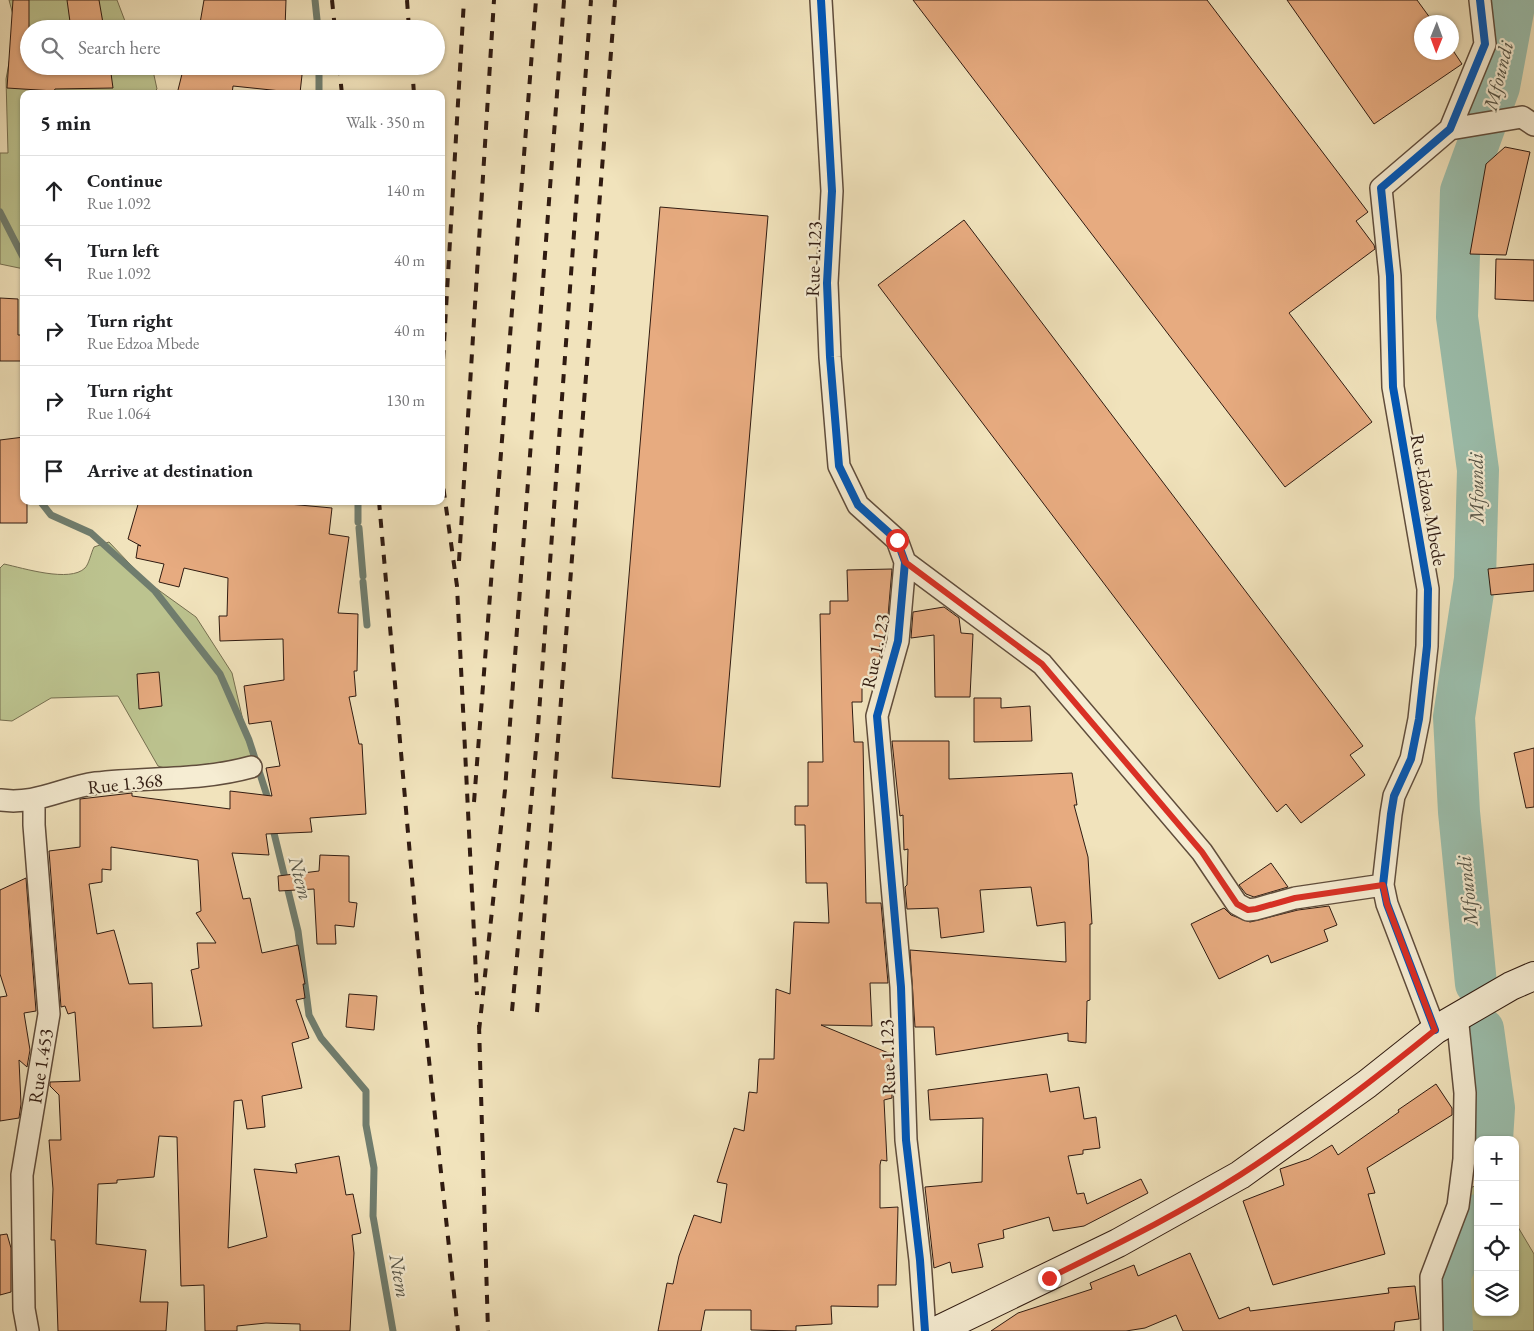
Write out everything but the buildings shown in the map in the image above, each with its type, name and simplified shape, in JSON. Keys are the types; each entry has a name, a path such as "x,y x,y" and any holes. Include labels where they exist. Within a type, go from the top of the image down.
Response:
{"main road":[{"path":"936,1331 1118,1243 1240,1175 1368,1084 1446,1023 1534,976"}],"street":[{"name":"Rue 1.123","path":"821,0 832,191 827,283 830,357 839,466 858,505 897,540 905,562 898,641 877,716 901,987 906,1140 920,1260 925,1331"},
{"name":"Rue Edzoa Mbede","path":"1432,1331 1431,1278 1458,1206 1464,1158 1465,1093 1446,1023 1387,904 1383,885 1394,796 1411,759 1419,719 1427,646 1428,589 1393,387 1390,276 1381,188 1450,129 1484,44 1480,0"},
{"path":"1450,129 1522,117 1534,124"},
{"path":"905,562 1042,664 1202,852 1237,904 1248,910 1256,909 1295,898 1383,885"},
{"name":"Rue 1.368","path":"0,800 17,802 34,800 95,784 224,775 251,768"},
{"name":"Rue 1.453","path":"28,1331 24,1309 22,1175 48,1014 34,825 34,800"}],"green space":[{"path":"9,0 117,0 125,20 20,20 20,75 154,75 157,89 20,90 20,268 0,264 0,153 8,153 6,79 16,26"},
{"path":"109,542 146,581 196,617 232,673 245,729 255,755 181,773 158,766 118,696 51,698 12,721 0,720 0,568 4,564 46,573 69,574 78,572 85,568 94,547"},
{"path":"1474,1186 1474,1316 1519,1316 1519,1229 1534,1254 1534,1331 1441,1331 1442,1270 1472,1187"}],"waterway":[{"path":"315,0 317,20"},
{"name":"Mfoundi","path":"1476,984 1459,812 1454,717 1475,579 1478,470 1457,317 1461,191 1499,87 1514,6 1511,0"},
{"path":"1514,6 1529,0"},
{"path":"319,75 319,90"},
{"name":"Ntem","path":"0,212 20,251"},
{"name":"Ntem","path":"43,505 51,515 91,533 155,591 220,674 249,740 270,805"},
{"path":"358,505 358,522"},
{"path":"359,528 363,576"},
{"path":"363,582 367,625"},
{"name":"Ntem","path":"272,825 298,931 309,1015 321,1038 366,1091 366,1125 374,1168 373,1216 393,1331"},
{"name":"Mfoundi","path":"1483,1029 1494,1108 1492,1136"},
{"name":"Mfoundi","path":"1452,1331 1450,1275 1474,1224"}],"railway":[{"path":"332,0 334,20"},
{"path":"407,0 408,20"},
{"path":"445,326 464,0"},
{"path":"459,561 494,0"},
{"path":"474,802 536,0"},
{"path":"479,1031 505,790 564,0"},
{"path":"512,1011 538,727 591,0"},
{"path":"537,1012 615,0"},
{"path":"340,75 342,90"},
{"path":"413,75 414,90"},
{"path":"445,500 457,586 477,995"},
{"path":"379,505 423,1004 458,1331"},
{"path":"479,1025 488,1331"}],"cycle path":[{"path":"821,0 832,191 827,283 830,357 839,466 858,505 897,540 905,562 898,641 877,716 901,987 906,1140 920,1260 925,1331"},
{"path":"1435,1030 1387,904 1383,885 1394,796 1411,759 1419,719 1427,646 1428,589 1393,387 1390,276 1381,188 1450,129 1485,44 1480,0"}],"route":[{"path":"897,540 905,562 1042,664 1202,852 1237,904 1248,910 1256,909 1295,898 1383,885 1387,904 1435,1030 1368,1084 1240,1175 1181,1210 1049,1278"}]}
